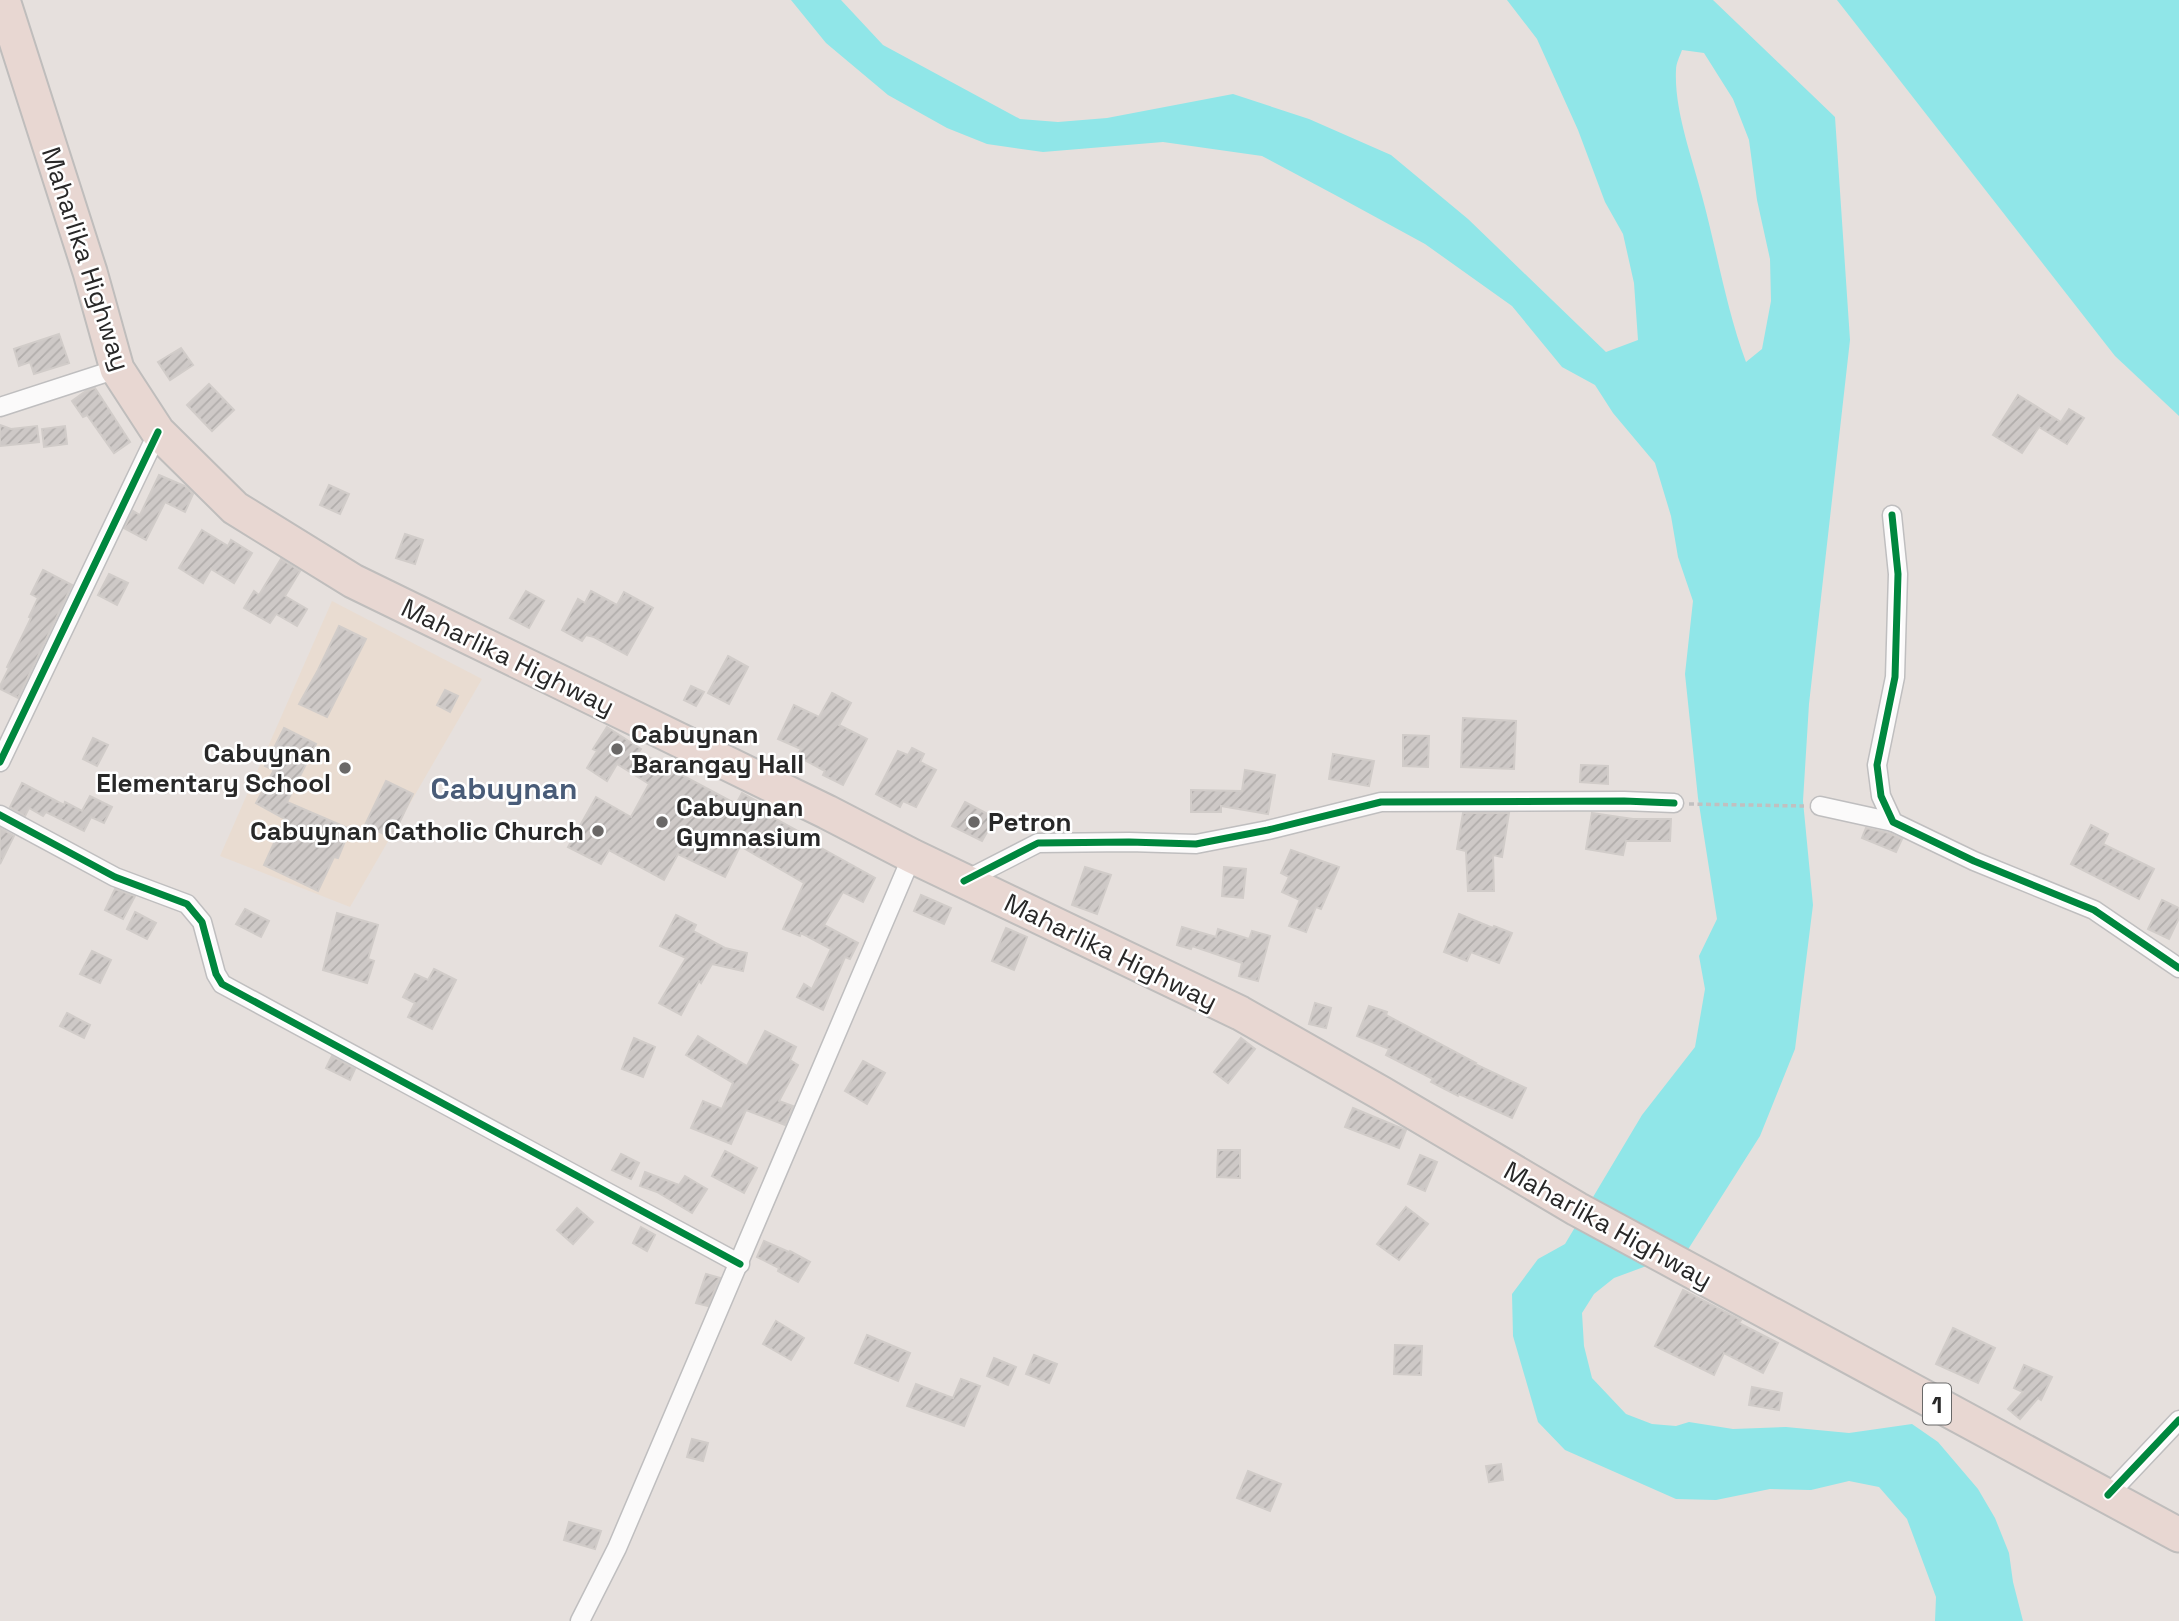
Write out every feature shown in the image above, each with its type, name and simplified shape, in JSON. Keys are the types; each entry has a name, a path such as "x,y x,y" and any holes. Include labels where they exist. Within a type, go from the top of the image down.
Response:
{"highway":[{"name":"Maharlika Highway","path":"3,0 90,272 117,369 158,432 235,509 353,581 912,856 1240,1013 1577,1209 2179,1535"}],"street":[{"path":"0,407 117,369"},
{"path":"0,762 158,432"},
{"path":"1892,515 1898,574 1895,677 1877,765 1881,796 1893,822"},
{"path":"964,881 1038,843 1196,844 1268,830 1381,802 1674,803"},
{"path":"1820,806 1893,822 1974,861 2094,910 2179,968"},
{"path":"0,816 115,877 187,904 202,922 216,974 222,984 740,1264"},
{"path":"580,1621 618,1548 912,856"},
{"path":"2108,1495 2179,1420"}],"path":[{"path":"1674,803 1820,806"}],"shaded area":[{"name":"Cabuynan Elementary School","path":"332,601 482,679 350,907 220,856"}],"water":[{"path":"791,0 841,0 883,45 1020,119 1058,122 1107,118 1233,94 1309,119 1391,155 1468,219 1606,352 1638,340 1634,283 1623,234 1605,202 1578,130 1537,39 1507,0 1713,0 1835,117 1850,340 1809,704 1803,801 1813,905 1795,1049 1760,1136 1687,1251 1614,1278 1594,1294 1582,1313 1584,1346 1592,1378 1626,1414 1652,1424 1676,1426 1689,1422 1733,1429 1786,1427 1849,1433 1912,1424 1938,1442 1978,1489 1995,1518 2009,1553 2023,1621 1935,1621 1936,1597 1907,1519 1879,1487 1849,1481 1811,1490 1770,1489 1716,1500 1676,1499 1565,1450 1538,1422 1513,1336 1512,1294 1538,1259 1565,1244 1642,1115 1695,1047 1705,989 1699,956 1717,919 1698,798 1685,674 1693,601 1678,557 1671,516 1655,463 1613,413 1595,385 1562,367 1512,306 1425,244 1262,156 1163,142 1043,152 987,144 947,128 888,95 826,43","holes":["1682,50 1704,53 1733,99 1749,140 1757,200 1770,259 1771,301 1762,349 1746,362 1727,300 1678,101 1676,67"]},
{"path":"1837,0 2179,0 2179,416 2115,356"}],"building":[{"path":"59,334 69,363 34,374 30,362 19,366 14,349"},
{"path":"181,348 193,365 170,380 158,362"},
{"path":"209,384 234,410 212,431 187,405"},
{"path":"95,388 130,442 114,453 87,415 83,417 72,401"},
{"path":"2018,395 2061,422 2069,409 2084,418 2067,444 2039,427 2022,453 1993,435"},
{"path":"0,425 11,429 37,426 39,442 0,446"},
{"path":"65,426 67,444 44,447 42,429"},
{"path":"159,475 185,486 193,494 185,512 165,502 146,540 124,528 133,511 140,515"},
{"path":"329,485 349,494 340,514 320,505"},
{"path":"202,530 228,546 231,540 252,553 234,583 211,569 203,583 179,568"},
{"path":"405,534 423,540 415,564 396,558"},
{"path":"281,559 300,571 285,596 307,609 297,626 276,614 270,623 244,608 254,591 259,595"},
{"path":"43,570 72,585 18,698 0,689 0,686 31,618 29,617 38,598 31,594"},
{"path":"109,574 128,583 117,605 98,595"},
{"path":"526,591 544,601 529,628 510,618"},
{"path":"591,591 617,605 624,592 653,608 627,655 594,637 586,635 582,641 562,630 578,599 585,603"},
{"path":"339,626 366,639 327,717 299,704"},
{"path":"728,656 748,667 729,704 708,693"},
{"path":"691,686 704,692 696,706 684,700"},
{"path":"445,690 458,696 450,712 437,705"},
{"path":"832,693 851,703 839,725 867,739 843,785 823,775 825,771 797,756 801,749 778,739 794,705 819,717"},
{"path":"1463,718 1516,721 1514,769 1461,767"},
{"path":"607,727 641,749 639,752 736,804 742,793 766,806 763,812 875,878 863,902 843,892 824,925 858,943 850,959 845,957 823,1010 797,997 804,984 812,989 831,949 801,933 800,936 783,929 804,883 740,846 725,877 678,854 664,880 609,850 601,864 568,847 596,797 631,817 649,784 617,764 607,781 587,768 597,751 593,749"},
{"path":"284,728 316,744 287,802 350,829 338,858 334,857 318,891 264,865 285,819 256,803 274,770 265,766"},
{"path":"1403,735 1429,736 1428,767 1403,766"},
{"path":"93,738 108,745 97,766 83,759"},
{"path":"912,748 924,754 920,762 936,770 916,807 903,801 900,807 876,794 898,751 908,755"},
{"path":"1333,754 1374,761 1369,786 1329,779"},
{"path":"1581,765 1608,766 1608,784 1580,782"},
{"path":"1245,770 1275,775 1268,814 1221,806 1221,812 1191,812 1191,790 1242,791"},
{"path":"386,781 413,794 392,838 365,825"},
{"path":"22,783 64,805 65,802 82,811 90,796 112,807 104,823 91,817 84,831 46,812 43,816 29,808 25,816 10,807"},
{"name":"Petron","path":"965,802 995,818 982,841 952,826"},
{"path":"1463,813 1509,813 1502,857 1493,855 1494,891 1468,891 1466,851 1457,849"},
{"path":"1592,813 1633,819 1671,819 1670,841 1626,841 1623,855 1586,849"},
{"path":"2091,825 2108,834 2103,844 2154,869 2139,899 2071,864"},
{"path":"0,828 14,836 0,864"},
{"path":"1866,828 1902,839 1896,852 1862,838"},
{"path":"1291,850 1339,867 1321,909 1316,907 1306,932 1289,926 1300,900 1282,892 1289,877 1281,873"},
{"path":"1085,867 1111,875 1097,914 1072,905"},
{"path":"1224,867 1246,869 1243,898 1222,896"},
{"path":"115,889 135,896 123,919 105,910"},
{"path":"921,895 951,908 944,924 914,911"},
{"path":"2162,900 2179,908 2179,918 2169,939 2148,929"},
{"path":"245,909 269,921 261,937 236,924"},
{"path":"135,912 156,923 147,939 127,929"},
{"path":"337,913 378,925 368,959 374,961 367,983 323,970"},
{"path":"1459,914 1512,933 1499,963 1471,952 1467,961 1444,952"},
{"path":"676,915 696,925 693,931 725,948 747,953 743,971 712,964 701,983 699,981 681,1015 659,1003 686,958 660,946"},
{"path":"1182,927 1216,937 1218,929 1249,939 1252,931 1270,936 1258,981 1239,976 1242,963 1192,946 1191,949 1177,945"},
{"path":"1006,928 1027,937 1014,970 992,961"},
{"path":"92,951 111,960 100,983 80,974"},
{"path":"434,969 456,980 432,1029 408,1017 415,1003 403,997 415,974 428,980"},
{"path":"1315,1003 1331,1008 1326,1028 1309,1024"},
{"path":"1369,1006 1387,1012 1386,1015 1475,1064 1526,1088 1512,1118 1431,1082 1433,1079 1386,1055 1389,1049 1357,1036"},
{"path":"67,1013 90,1025 84,1038 60,1026"},
{"path":"765,1031 796,1047 790,1060 798,1065 779,1101 793,1106 785,1125 746,1110 731,1144 691,1128 703,1101 722,1109 733,1083 686,1055 698,1036 747,1066"},
{"path":"634,1038 655,1047 643,1077 622,1069"},
{"path":"1241,1038 1255,1049 1228,1083 1214,1072"},
{"path":"332,1056 355,1069 350,1080 326,1068"},
{"path":"863,1061 885,1073 867,1104 845,1091"},
{"path":"1353,1108 1406,1130 1399,1148 1345,1127"},
{"path":"1218,1150 1240,1150 1240,1178 1217,1177"},
{"path":"725,1151 757,1168 744,1193 712,1176"},
{"path":"621,1154 639,1163 631,1179 612,1170"},
{"path":"1420,1155 1437,1162 1425,1191 1408,1184"},
{"path":"645,1172 679,1185 685,1176 707,1189 692,1213 657,1192 640,1186"},
{"path":"1406,1207 1428,1224 1399,1260 1377,1244"},
{"path":"577,1208 593,1222 573,1244 557,1230"},
{"path":"641,1227 655,1235 647,1251 633,1243"},
{"path":"764,1241 810,1262 798,1282 757,1257"},
{"path":"706,1274 720,1278 708,1306 696,1303"},
{"path":"1683,1290 1778,1343 1763,1373 1724,1353 1714,1375 1655,1346"},
{"path":"776,1321 804,1338 791,1360 763,1344"},
{"path":"1953,1328 1995,1348 1978,1383 1936,1364"},
{"path":"867,1335 910,1353 898,1381 855,1363"},
{"path":"1395,1345 1422,1346 1421,1375 1394,1374"},
{"path":"1034,1355 1057,1364 1049,1383 1026,1374"},
{"path":"994,1358 1016,1367 1008,1385 987,1376"},
{"path":"2024,1365 2052,1377 2041,1400 2038,1398 2020,1419 2008,1409 2023,1392 2014,1388"},
{"path":"961,1379 980,1386 964,1426 907,1406 916,1384 953,1398"},
{"path":"1752,1387 1782,1393 1779,1410 1749,1405"},
{"path":"692,1439 708,1443 703,1461 687,1457"},
{"path":"1501,1464 1503,1480 1489,1482 1486,1466"},
{"path":"1248,1471 1281,1484 1270,1511 1237,1498"},
{"path":"569,1522 601,1531 595,1549 564,1540"}],"cycle path":[{"path":"0,762 158,432"},
{"path":"1892,515 1898,574 1895,677 1877,765 1881,796 1893,822 1974,861 2094,910 2179,968"},
{"path":"964,881 1038,843 1196,844 1268,830 1381,802 1674,803"},
{"path":"0,815 115,877 187,904 202,922 216,974 222,984 740,1264"},
{"path":"2108,1495 2179,1420"}],"place":[{"name":"Cabuynan Barangay Hall","path":"617,749"},
{"name":"Cabuynan Elementary School","path":"345,768"},
{"name":"Cabuynan Gymnasium","path":"662,822"},
{"name":"Petron","path":"974,822"},
{"name":"Cabuynan Catholic Church","path":"598,831"}],"district":[{"name":"Cabuynan","path":"504,788"}]}
